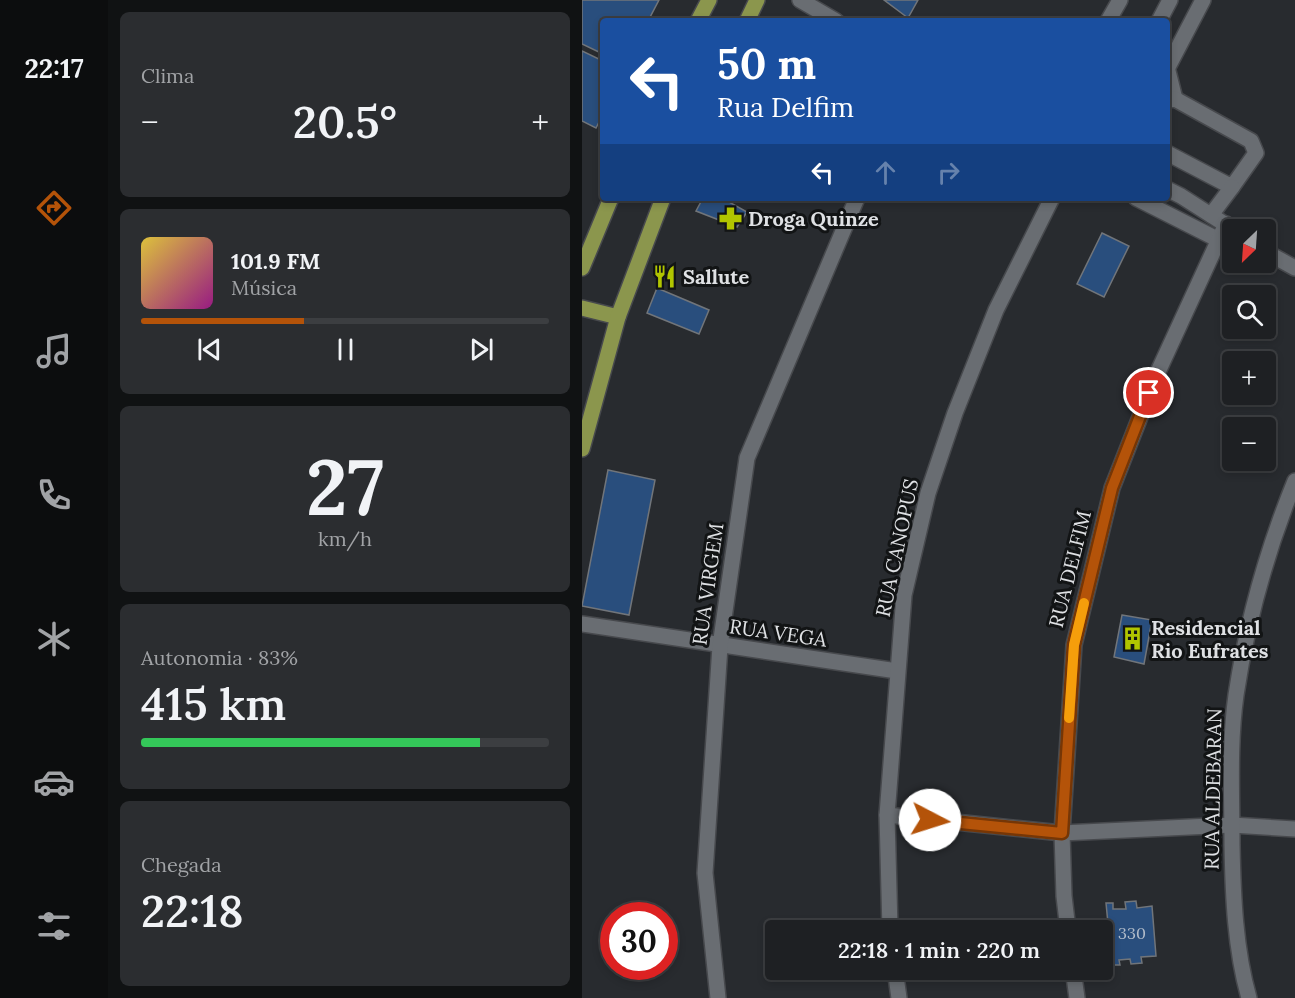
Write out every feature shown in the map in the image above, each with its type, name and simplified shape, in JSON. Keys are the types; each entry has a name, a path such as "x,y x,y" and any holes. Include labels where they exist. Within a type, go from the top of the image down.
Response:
{"main road":[{"path":"700,18 709,0"},
{"path":"748,18 757,0"},
{"path":"582,268 610,201"},
{"path":"582,449 618,317 662,201"},
{"path":"582,308 618,317"}],"street":[{"path":"800,0 831,18"},
{"path":"1110,18 1120,0"},
{"path":"1161,18 1170,0"},
{"path":"1170,61 1203,0"},
{"path":"1171,99 1251,141 1256,153 1211,215"},
{"path":"1170,155 1232,187"},
{"path":"1170,190 1222,222"},
{"name":"RUA VIRGEM","path":"718,998 705,873 720,646 747,458 856,201"},
{"name":"RUA CANOPUS","path":"890,920 886,815 904,596 935,473 955,413 996,310 1050,201"},
{"path":"1142,201 1222,241"},
{"name":"RUA DELFIM","path":"1067,920 1062,833 1074,645 1112,488 1157,374 1217,239 1222,234"},
{"path":"1276,258 1295,268"},
{"name":"RUA ALDEBARAN","path":"1249,998 1243,977 1233,887 1232,746 1236,696 1252,612 1276,527 1295,481"},
{"name":"RUA VEGA","path":"582,624 897,671"},
{"path":"886,815 1062,833 1232,825 1295,829"},
{"path":"897,980 899,998"},
{"path":"1075,980 1077,998"}],"building":[{"path":"582,0 659,0 650,18 600,18 600,53 582,44"},
{"path":"884,0 918,0 908,18"},
{"path":"582,51 600,60 600,120 596,128 582,121"},
{"name":"Droga Quinze","path":"701,201 727,201 747,212 737,227 696,211"},
{"path":"1102,233 1129,246 1104,297 1077,284"},
{"path":"657,288 709,310 699,334 647,313"},
{"path":"608,470 655,480 629,615 582,606"},
{"name":"Residencial Rio Eufrates","path":"1122,615 1152,620 1144,664 1114,657"},
{"path":"1136,901 1137,908 1152,906 1156,956 1141,957 1142,963 1131,964 1130,959 1119,960 1120,965 1113,965 1113,920 1108,920 1106,903 1113,903 1113,909 1126,909 1125,902"}],"slow traffic":[{"path":"1069,718 1074,645 1084,603"}],"place":[{"name":"Droga Quinze","path":"730,219"},
{"name":"Sallute","path":"665,277"},
{"name":"Residencial Rio Eufrates","path":"1133,639"}],"route":[{"path":"930,820 1062,833 1074,645 1112,488 1149,393"}]}
